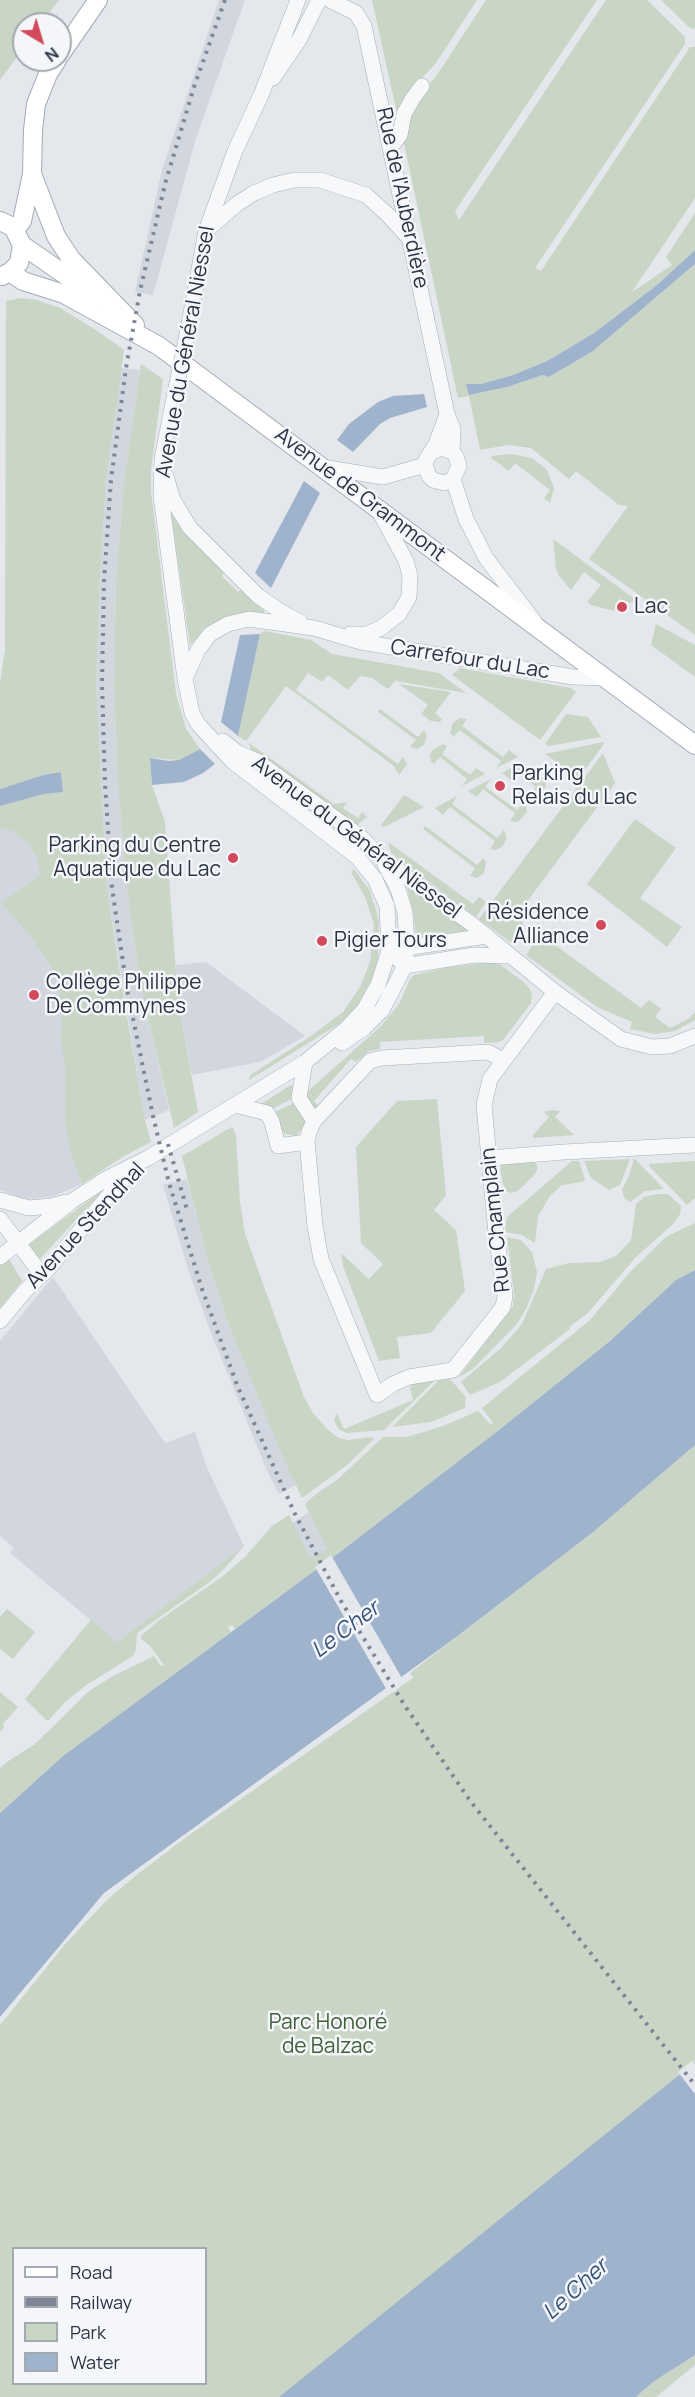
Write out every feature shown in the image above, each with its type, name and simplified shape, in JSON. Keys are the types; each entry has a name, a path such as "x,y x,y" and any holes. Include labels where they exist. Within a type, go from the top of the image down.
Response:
{"main road":[{"path":"72,38 98,0"},
{"path":"12,232 22,221 32,174 36,104 49,72"},
{"path":"32,174 56,236 71,260 123,315 159,346"},
{"path":"5,274 21,257 12,232"},
{"path":"12,232 41,260 123,315"},
{"name":"Avenue de Grammont","path":"5,274 64,294 159,346 695,745"}],"street":[{"name":"Avenue du Général Niessel","path":"298,0 261,95 235,151 206,231 162,459 161,496 185,679 192,712 198,724 232,761 350,850 375,879"},
{"name":"Avenue du Général Niessel","path":"261,95 299,40 319,0"},
{"name":"Rue de l'Auberdière","path":"330,0 356,14 364,26 447,414 453,429 452,452"},
{"path":"390,148 400,135 404,114 422,86"},
{"path":"206,231 237,204 254,193 294,180 320,180 366,195 410,239"},
{"path":"322,467 382,477 429,458 442,448 452,452 459,461 453,479 444,483 433,480 429,476 429,458 447,414"},
{"name":"Carrefour du Lac","path":"162,459 173,500 190,528 258,596 283,614 314,628"},
{"path":"453,479 466,519 486,558 542,631"},
{"name":"Carrefour du Lac","path":"335,633 359,635 381,628 399,614 409,597 410,576 406,561 378,509"},
{"name":"Carrefour du Lac","path":"185,679 201,644 210,634 228,624 259,620 314,628 371,644 573,677 606,678"},
{"name":"Avenue du Général Niessel","path":"198,724 238,753 257,761 361,837 381,858 487,936 555,992 621,1039 652,1047 669,1046 695,1036"},
{"name":"Avenue Stendhal","path":"9,1250 72,1201 106,1179 148,1158 304,1062 346,1041 374,1019 389,1000 405,966 407,947 405,912 398,890 381,858"},
{"name":"Avenue Stendhal","path":"304,1062 346,1029 364,1010 378,985 389,951 387,906 375,879"},
{"path":"389,951 487,936"},
{"path":"389,951 405,966 474,955 510,956"},
{"name":"Rue Champlain","path":"307,1142 315,1226 321,1259 377,1395 409,1377 453,1370 503,1307 505,1296 496,1233 484,1106 490,1079 555,992"},
{"path":"235,1105 267,1113 272,1122 278,1146 307,1142 314,1121 361,1069 375,1059 488,1052 503,1060"},
{"path":"304,1062 299,1098 314,1121"},
{"path":"490,1158 695,1145"},
{"name":"Avenue Stendhal","path":"0,1321 115,1188 148,1158"},
{"path":"0,1200 29,1208 72,1201"},
{"path":"0,1219 9,1250"},
{"path":"0,1235 9,1250 38,1278"}],"shaded area":[{"path":"219,0 245,0 196,138 153,295 135,292 162,170"},
{"path":"120,368 140,370 124,482 116,581 114,684 118,785 127,889 141,987 169,1110 145,1120 107,889 96,684 106,479"},
{"name":"Collège Philippe De Commynes","path":"44,794 80,1066 65,1101 65,1124 71,1155 82,1184 54,1196 35,1199 21,1198 0,1190 0,806"},
{"path":"206,962 305,1036 260,1062 192,1075 178,1001 176,965"},
{"path":"187,1179 206,1254 227,1320 296,1485 279,1494 267,1471 208,1325 188,1269 163,1185"},
{"path":"53,1277 165,1443 195,1432 208,1470 244,1546 117,1642 10,1553 14,1548 0,1536 0,1341"},
{"path":"309,1512 328,1549 310,1559 292,1523"}],"green space":[{"path":"0,0 59,0 50,12 12,12 12,64 0,80"},
{"path":"372,0 477,0 436,63 413,88 398,118"},
{"path":"486,0 597,0 455,211 459,220 606,0 647,0 685,37 685,44 535,268 541,271 690,47 695,47 695,198 632,292 672,265 666,257 695,213 695,250 657,285 594,333 547,361 513,375 481,384 467,384 469,395 507,387 543,375 549,377 593,351 695,264 695,635 589,559 628,506 619,505 576,471 569,479 531,448 508,445 480,450 469,396 458,398 404,143 413,105 439,72"},
{"path":"661,0 695,0 695,28 691,29"},
{"path":"21,298 37,300 60,308 124,350 106,479 96,684 107,889 145,1120 151,1142 124,1156 82,1184 71,1155 65,1124 65,1068 61,1040 62,1004 57,981 50,964 30,935 1,903 41,875 37,858 30,845 13,831 0,828 0,806 44,794 63,792 61,772 43,775 0,789 0,683 5,650 6,301"},
{"path":"141,364 163,379 151,469 151,492 176,694 186,729 200,749 179,760 150,758 152,785 165,822 178,1001 198,1112 174,1128 141,987 127,889 118,785 114,684 116,581 124,482"},
{"path":"511,454 532,458 547,470 554,488 550,503 544,498 550,490 515,463 509,471 491,458"},
{"path":"171,513 181,528 224,573 222,576 238,592 241,590 264,609 264,613 240,613 227,617 207,628 190,645"},
{"path":"553,539 636,600 630,603 619,599 614,611 591,605 587,602 601,585 584,572 571,590 556,569"},
{"path":"656,624 695,645 695,677 651,645"},
{"path":"265,631 311,640 332,654 439,673 466,693 395,681 388,689 372,678 360,676 348,690 328,675 322,682 308,673 296,690 398,764 403,757 407,764 399,775 394,766 286,686 246,741 238,736 260,634"},
{"path":"460,668 571,688 576,692 540,740 452,675"},
{"path":"399,684 451,692 435,713 442,719 440,722 431,721 421,714 428,705"},
{"path":"380,709 418,737 424,730 427,736 424,745 417,749 410,747 416,740 378,712"},
{"path":"566,714 588,717 601,737 549,746 545,744"},
{"path":"459,718 467,719 462,726 503,757 509,750 518,757 496,768 501,761 459,730 454,737 450,733 453,723"},
{"path":"603,742 604,744 579,778 545,754"},
{"path":"249,743 334,804 347,802 343,808 358,818 362,812 367,817 356,826 251,750"},
{"path":"443,744 447,746 442,754 470,775 476,768 485,774 462,786 467,779 440,757 434,764 431,761 430,755 433,750"},
{"path":"603,753 615,783 518,914 523,923 522,932 514,945 479,919"},
{"path":"524,761 519,769 538,783 543,776 547,779 545,788 538,795 530,794 536,787 517,773 511,780 502,773"},
{"path":"491,779 485,787 517,810 523,803 526,805 527,812 518,822 510,821 515,813 483,789 477,797 468,791"},
{"path":"404,795 424,807 384,827 381,825"},
{"path":"457,796 452,804 497,838 504,830 507,838 502,847 496,850 490,849 495,841 450,807 443,815 435,808"},
{"path":"635,819 676,848 640,898 682,927 667,947 587,884"},
{"path":"425,826 477,865 483,858 486,862 484,873 477,878 470,876 475,868 423,829"},
{"path":"388,842 473,904 479,897 486,902 476,917 391,853"},
{"path":"354,869 370,891 379,921 378,958 372,979 355,1009 345,1020 249,1080 252,1074 311,1036 343,1012 360,987 370,962 374,924 365,897 351,872"},
{"path":"406,883 468,927 465,931 416,938"},
{"path":"540,934 641,1008 649,1000 661,1009 655,1017 670,1028 688,1019 695,1012 695,1020 675,1031 655,1034 630,1029 632,1022 597,1007 526,955"},
{"path":"490,962 501,965 526,984 532,993 531,1003 504,1039 499,1042 484,1043 484,1036 380,1042 380,1049 369,1051 356,1062 351,1059 314,1101 319,1106 315,1109 306,1097 307,1092 381,1026 399,1004 414,975 444,968"},
{"path":"291,1085 294,1087 291,1099 272,1109 261,1104"},
{"path":"437,1099 446,1195 434,1210 456,1230 465,1291 431,1333 397,1337 400,1358 379,1361 343,1266 341,1253 369,1279 383,1264 361,1243 356,1147 397,1101"},
{"path":"294,1103 305,1121 296,1136 285,1134 281,1130 275,1112"},
{"path":"560,1111 555,1117 574,1135 533,1138 533,1135 549,1117 544,1112"},
{"path":"233,1128 236,1136 240,1202 245,1234 304,1397 313,1413 328,1430 339,1438 348,1440 371,1437 374,1439 346,1466 302,1498 227,1320 206,1254 182,1156"},
{"path":"634,1158 664,1189 645,1191 630,1202 624,1198 622,1189 629,1176"},
{"path":"630,1159 620,1185 609,1190 591,1178 584,1161"},
{"path":"534,1161 538,1168 535,1174 518,1191 511,1193 505,1191 500,1169 502,1165"},
{"path":"572,1161 579,1161 585,1180 562,1185 550,1196 538,1216 535,1243 522,1235 505,1232 507,1217"},
{"path":"695,1161 695,1198 687,1205 649,1166 649,1164"},
{"path":"100,1194 39,1260 28,1245"},
{"path":"668,1194 681,1206 680,1214 674,1223 635,1258 588,1313 569,1327 570,1329 500,1382 470,1395 461,1382 501,1348 522,1324 546,1269 569,1263 600,1262 616,1256 631,1240 636,1204 644,1197"},
{"path":"695,1223 695,1270 676,1280 610,1341 340,1552 235,1629 232,1625 228,1627 231,1632 63,1756 0,1813 0,1768 35,1744 89,1691 113,1676 154,1656 161,1666 164,1665 149,1645 141,1639 141,1636 158,1621 223,1576 245,1557 272,1526 289,1515 310,1558 327,1549 305,1504 316,1494 337,1480 383,1437 407,1437 443,1426 478,1411 491,1425 493,1423 482,1408 590,1320 631,1271 666,1237"},
{"path":"507,1237 521,1240 532,1252 537,1272 534,1289 516,1325 473,1369 458,1378 513,1306 514,1294"},
{"path":"9,1259 22,1281 0,1308 0,1265"},
{"path":"450,1379 466,1397 465,1408 431,1422 392,1427 439,1380"},
{"path":"434,1381 384,1430 347,1433 336,1425 334,1420 337,1413 344,1429 413,1400 410,1388 412,1384"},
{"name":"Parc Honoré de Balzac","path":"695,1445 695,2061 608,2134 279,2397 0,2397 0,2025 66,1943 108,1899 181,1841 413,1678 410,1673 592,1533"},
{"path":"244,1546 211,1581 137,1633 136,1650 133,1656 85,1686 65,1702 49,1720 46,1720 25,1699 91,1620 117,1642"},
{"path":"7,1609 35,1632 13,1659 0,1649 0,1617"},
{"path":"0,1692 18,1707 3,1724 4,1727 0,1732"},
{"path":"695,2355 695,2365 656,2397 636,2397 653,2382"}],"water":[{"path":"695,250 695,264 593,351 549,377 543,375 507,387 469,395 466,384 481,384 513,375 547,361 594,333 657,285"},
{"path":"424,394 427,407 390,418 380,424 353,452 337,440 349,424 378,402 393,396"},
{"path":"304,481 320,493 271,588 255,573"},
{"path":"260,634 238,736 221,722 240,635"},
{"path":"200,749 215,764 184,782 152,785 150,758 179,760"},
{"path":"61,772 63,792 44,794 0,806 0,789 43,775"},
{"name":"Le Cher","path":"695,1270 695,1445 592,1533 455,1638 104,1893 0,2017 0,1813 63,1756 340,1552 499,1430 610,1341 676,1280"},
{"name":"Le Cher","path":"695,2062 695,2355 653,2382 636,2397 279,2397"}],"pier":[{"path":"331,1555 403,1680 388,1692 315,1567"},
{"path":"692,2061 695,2064 695,2094 678,2072"}],"railway":[{"path":"225,0 194,87 165,184 140,291 126,368 111,480 104,581 102,683 105,784 112,888 127,989 153,1116 169,1183 202,1289 237,1385 295,1514 341,1601 405,1706 471,1802 695,2085"},
{"path":"168,1144 188,1213"}],"place":[{"name":"Lac","path":"622,607"},
{"name":"Parking Relais du Lac","path":"500,786"},
{"name":"Parking du Centre Aquatique du Lac","path":"233,858"},
{"name":"Résidence Alliance","path":"601,925"},
{"name":"Pigier Tours","path":"322,941"},
{"name":"Collège Philippe De Commynes","path":"34,995"}]}
